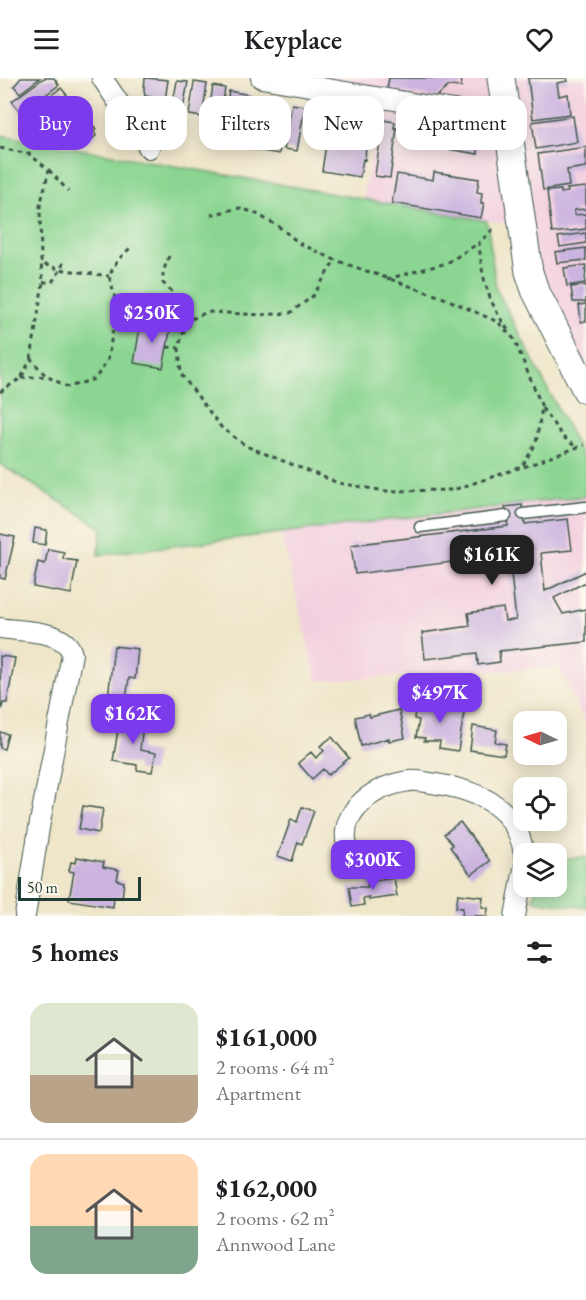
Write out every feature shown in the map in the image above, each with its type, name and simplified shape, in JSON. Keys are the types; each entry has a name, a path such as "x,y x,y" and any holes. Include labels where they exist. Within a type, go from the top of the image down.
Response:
{"main road":[{"path":"501,78 503,96"},
{"path":"511,150 529,272 535,290 586,390"}],"street":[{"path":"102,78 114,96"},
{"path":"261,78 351,86 401,96"},
{"path":"0,628 59,638 70,646 72,654 40,822 25,916"},
{"path":"347,846 346,827 350,815 365,799 391,785 412,780 462,788 492,801 513,823 520,843"},
{"path":"515,916 519,897"}],"lane":[{"path":"523,514 586,507"},
{"path":"420,526 506,516"}],"path":[{"path":"0,148 29,154 49,170 68,191"},
{"path":"0,392 21,378 31,359 43,282 40,206 49,170"},
{"path":"210,215 239,208 253,212 278,226 299,243 335,260 444,298 498,322 514,339"},
{"path":"385,279 447,263 479,243 493,229"},
{"path":"479,243 482,274 491,306 514,339 542,407 563,437 576,447"},
{"path":"31,359 46,376 68,387 95,379 102,372 108,359 116,314 109,276 117,261 130,248"},
{"path":"168,256 163,272 163,283 184,303 192,319"},
{"path":"43,282 51,282 61,269 64,260"},
{"path":"335,260 313,296 290,313 260,315 207,312 192,319 182,335 179,348 181,374 221,428 233,438 246,446 338,483 386,491 453,490 584,445"},
{"path":"41,263 61,269 109,276"},
{"path":"167,347 179,348"},
{"path":"21,378 46,376"},
{"path":"522,467 536,444 542,407"}],"shaded area":[{"path":"279,78 586,78 586,390 521,226 363,199 372,150 384,150 384,96 366,96"},
{"path":"586,495 586,724 558,667 317,681 281,533 309,523"}],"green space":[{"path":"0,135 18,138 18,150 85,150 487,221 496,288 586,464 586,496 98,555 102,528 0,464"},
{"path":"586,857 586,908 533,900 534,897 567,897 567,858"}],"building":[{"path":"21,78 40,78 20,93 14,86"},
{"path":"44,78 54,78 59,85 44,96 19,96"},
{"path":"145,78 168,80 166,96 145,96"},
{"path":"389,78 462,78 461,87 449,86 437,96 387,89"},
{"path":"528,78 567,78 568,81 557,83 559,96 568,94 570,114 533,119"},
{"path":"177,81 188,82 185,96 174,96"},
{"path":"194,82 207,84 205,96 199,96 199,117 189,115"},
{"path":"213,86 225,88 224,96 211,96"},
{"path":"61,88 68,96 50,96"},
{"path":"229,91 250,95 250,96 228,96"},
{"path":"18,97 18,109 12,101"},
{"path":"292,104 303,106 297,151 290,150"},
{"path":"573,116 577,142 536,149 532,122"},
{"path":"384,120 395,122 396,135 390,178 375,176 379,150 384,150"},
{"path":"93,125 96,129 94,131 96,136 93,138"},
{"path":"586,147 586,167 567,170 569,186 543,190 538,154"},
{"path":"256,150 280,150 279,154"},
{"path":"325,150 366,150 360,177 322,171"},
{"path":"454,150 477,150 478,154"},
{"path":"434,172 479,179 477,192 482,193 481,203 484,203 481,218 392,203 397,174 433,180"},
{"path":"586,187 586,209 574,210 575,215 586,214 586,229 552,233 547,191 561,190 561,193 568,192 567,189"},
{"path":"586,233 586,243 560,247 558,237"},
{"path":"586,248 586,260 557,263 555,252"},
{"path":"586,265 585,283 567,286 564,268"},
{"path":"586,285 586,302 573,302 571,287"},
{"path":"586,304 586,321 581,322 579,305"},
{"path":"141,321 171,326 163,368 134,363"},
{"path":"522,505 525,524 568,519 572,550 541,553 545,591 586,571 586,582 554,598 563,614 586,609 586,642 499,651 500,662 478,665 477,653 425,659 422,633 470,626 468,613 503,608 505,621 516,620 509,555 355,574 351,545 508,526 505,507"},
{"path":"35,528 47,530 45,545 33,543"},
{"path":"0,534 15,537 5,579 0,578"},
{"path":"48,549 64,552 63,559 77,561 71,594 33,587 38,562 45,564"},
{"path":"114,646 138,649 135,679 129,678 126,700 108,698"},
{"path":"0,656 15,658 7,703 3,703 1,711"},
{"path":"416,702 449,708 450,703 465,706 458,751 439,748 440,741 424,741 425,738 416,737 419,720 414,719"},
{"path":"399,710 405,738 389,741 389,738 361,746 355,717 369,714 370,717"},
{"path":"126,713 144,716 140,750 156,753 152,772 137,770 137,765 113,761 119,724 124,725"},
{"path":"473,726 497,730 495,742 506,744 504,755 470,750"},
{"path":"0,732 8,734 4,749 0,748"},
{"path":"332,737 349,758 328,775 323,769 312,779 298,763 311,752 316,758 324,751 320,746"},
{"path":"83,806 103,809 99,833 79,829"},
{"path":"302,807 314,811 302,844 298,842 292,861 278,856 291,819 297,822"},
{"path":"460,822 490,861 471,875 450,847 453,845 444,834"},
{"path":"77,857 104,862 103,867 119,870 117,880 124,882 122,898 114,897 113,907 69,900 74,872 69,871 71,862 76,863"},
{"path":"394,878 397,896 369,900 369,897 363,898 364,905 352,907 349,887 368,887 367,882"},
{"path":"458,894 483,897 482,907 488,908 487,916 462,916 463,908 456,907"}]}
